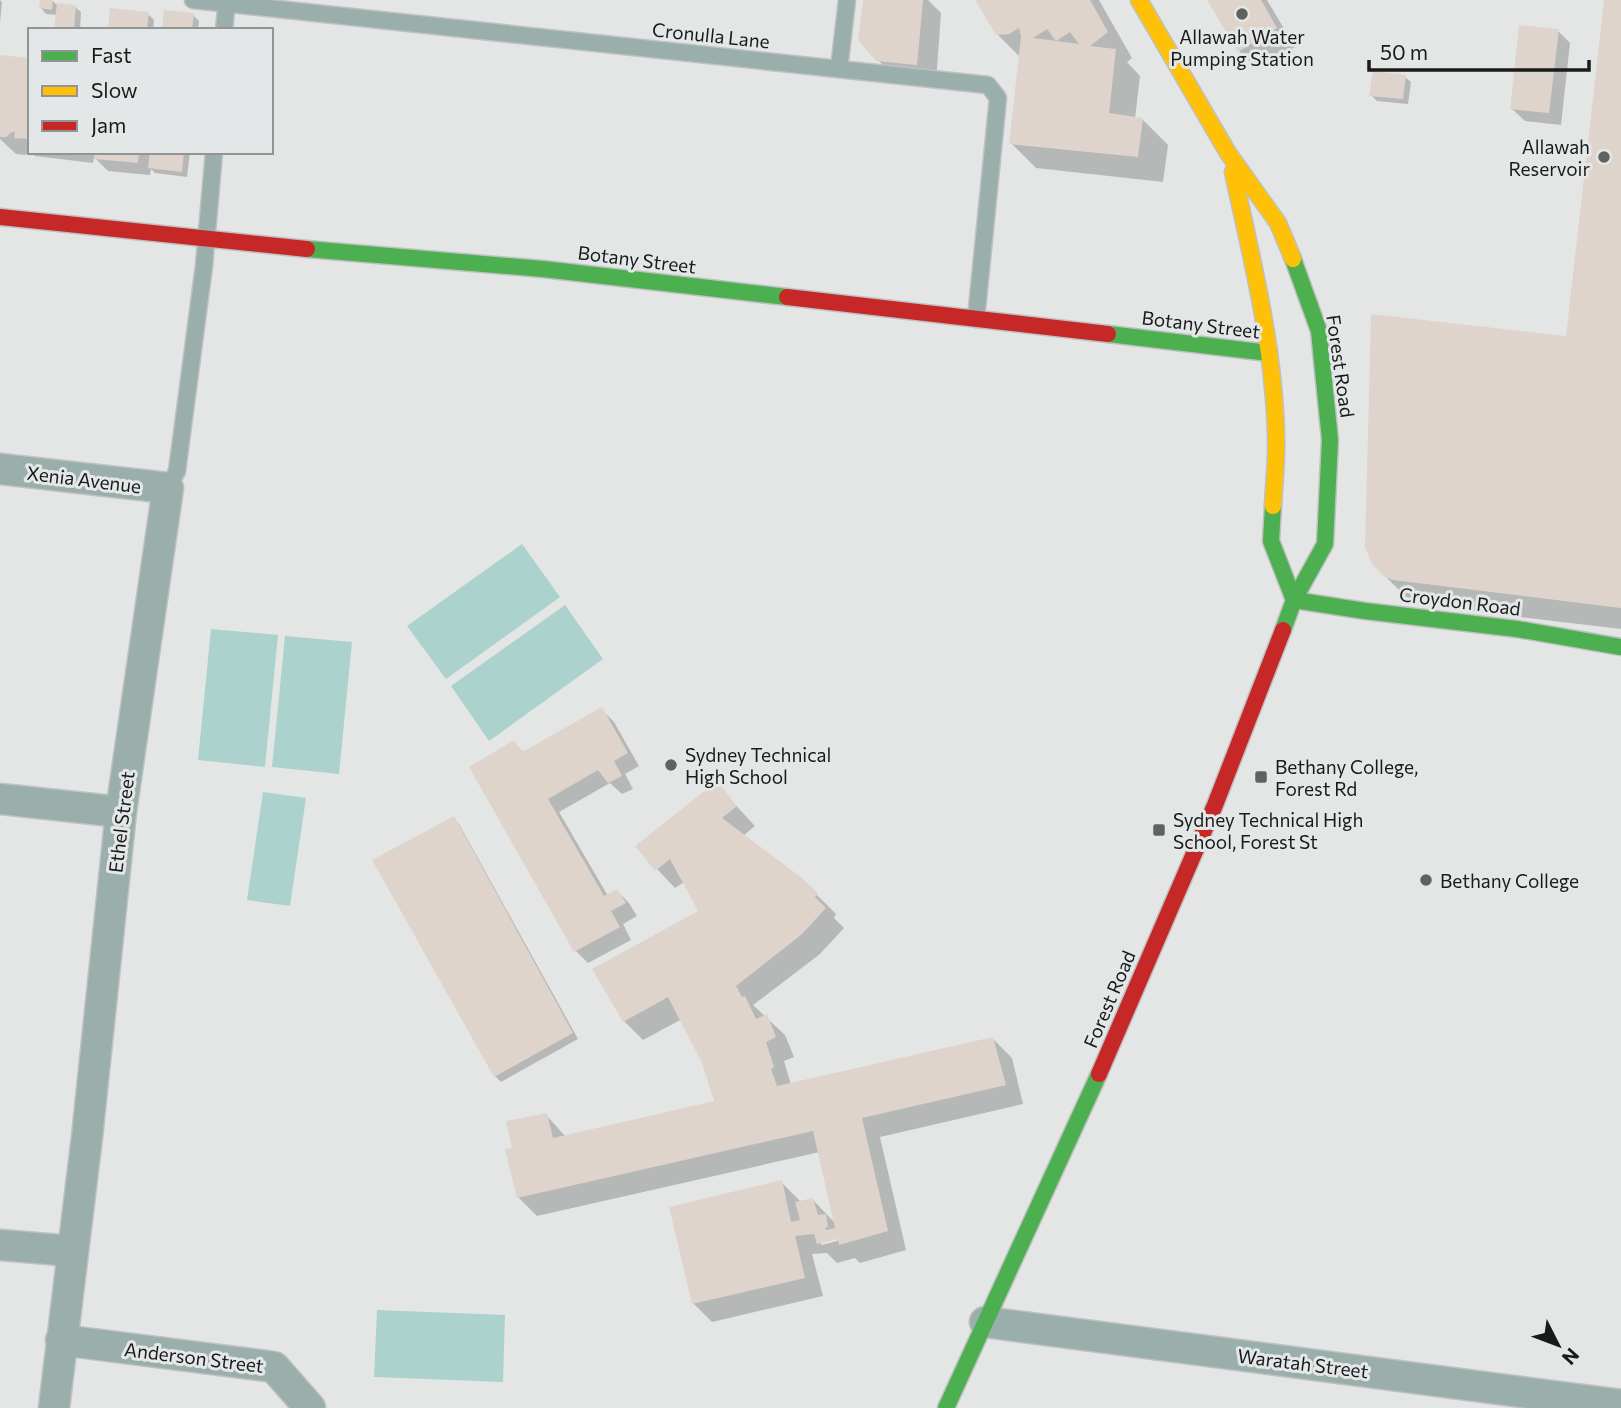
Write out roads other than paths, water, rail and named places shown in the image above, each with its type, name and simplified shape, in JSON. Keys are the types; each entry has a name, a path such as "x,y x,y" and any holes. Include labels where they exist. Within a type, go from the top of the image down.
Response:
{"main road":[{"name":"Forest Road","path":"946,1408 1094,1088 1234,761 1294,600 1325,544 1330,440 1322,356 1309,299 1278,223 1228,153 1139,0"},
{"name":"Forest Road","path":"1228,153 1261,301 1269,353 1276,437 1271,541 1294,600"},
{"name":"Botany Street","path":"0,217 206,240 543,270 1269,353"},
{"name":"Croydon Road","path":"1294,600 1517,629 1621,647"}],"street":[{"name":"Xenia Avenue","path":"0,469 168,488"},
{"name":"Ethel Street","path":"54,1408 87,1138 121,812 168,488"},
{"path":"0,799 121,812"},
{"path":"0,1245 72,1251"},
{"name":"Waratah Street","path":"985,1322 1392,1374 1462,1397 1621,1405"},
{"name":"Anderson Street","path":"61,1340 274,1367 310,1408"}],"lane":[{"name":"Cronulla Lane","path":"193,0 988,85 998,98 976,319"},
{"path":"839,69 847,0"},
{"path":"224,28 227,2"},
{"name":"Ethel Street","path":"168,488 177,471 206,240 214,154"}],"place":[{"name":"Allawah Water Pumping Station","path":"1242,14"},
{"name":"Allawah Reservoir","path":"1604,157"},
{"name":"Sydney Technical High School","path":"671,765"},
{"name":"Bethany College, Forest Rd","path":"1261,777"},
{"name":"Sydney Technical High School, Forest St","path":"1159,830"},
{"name":"Bethany College","path":"1426,880"}]}
